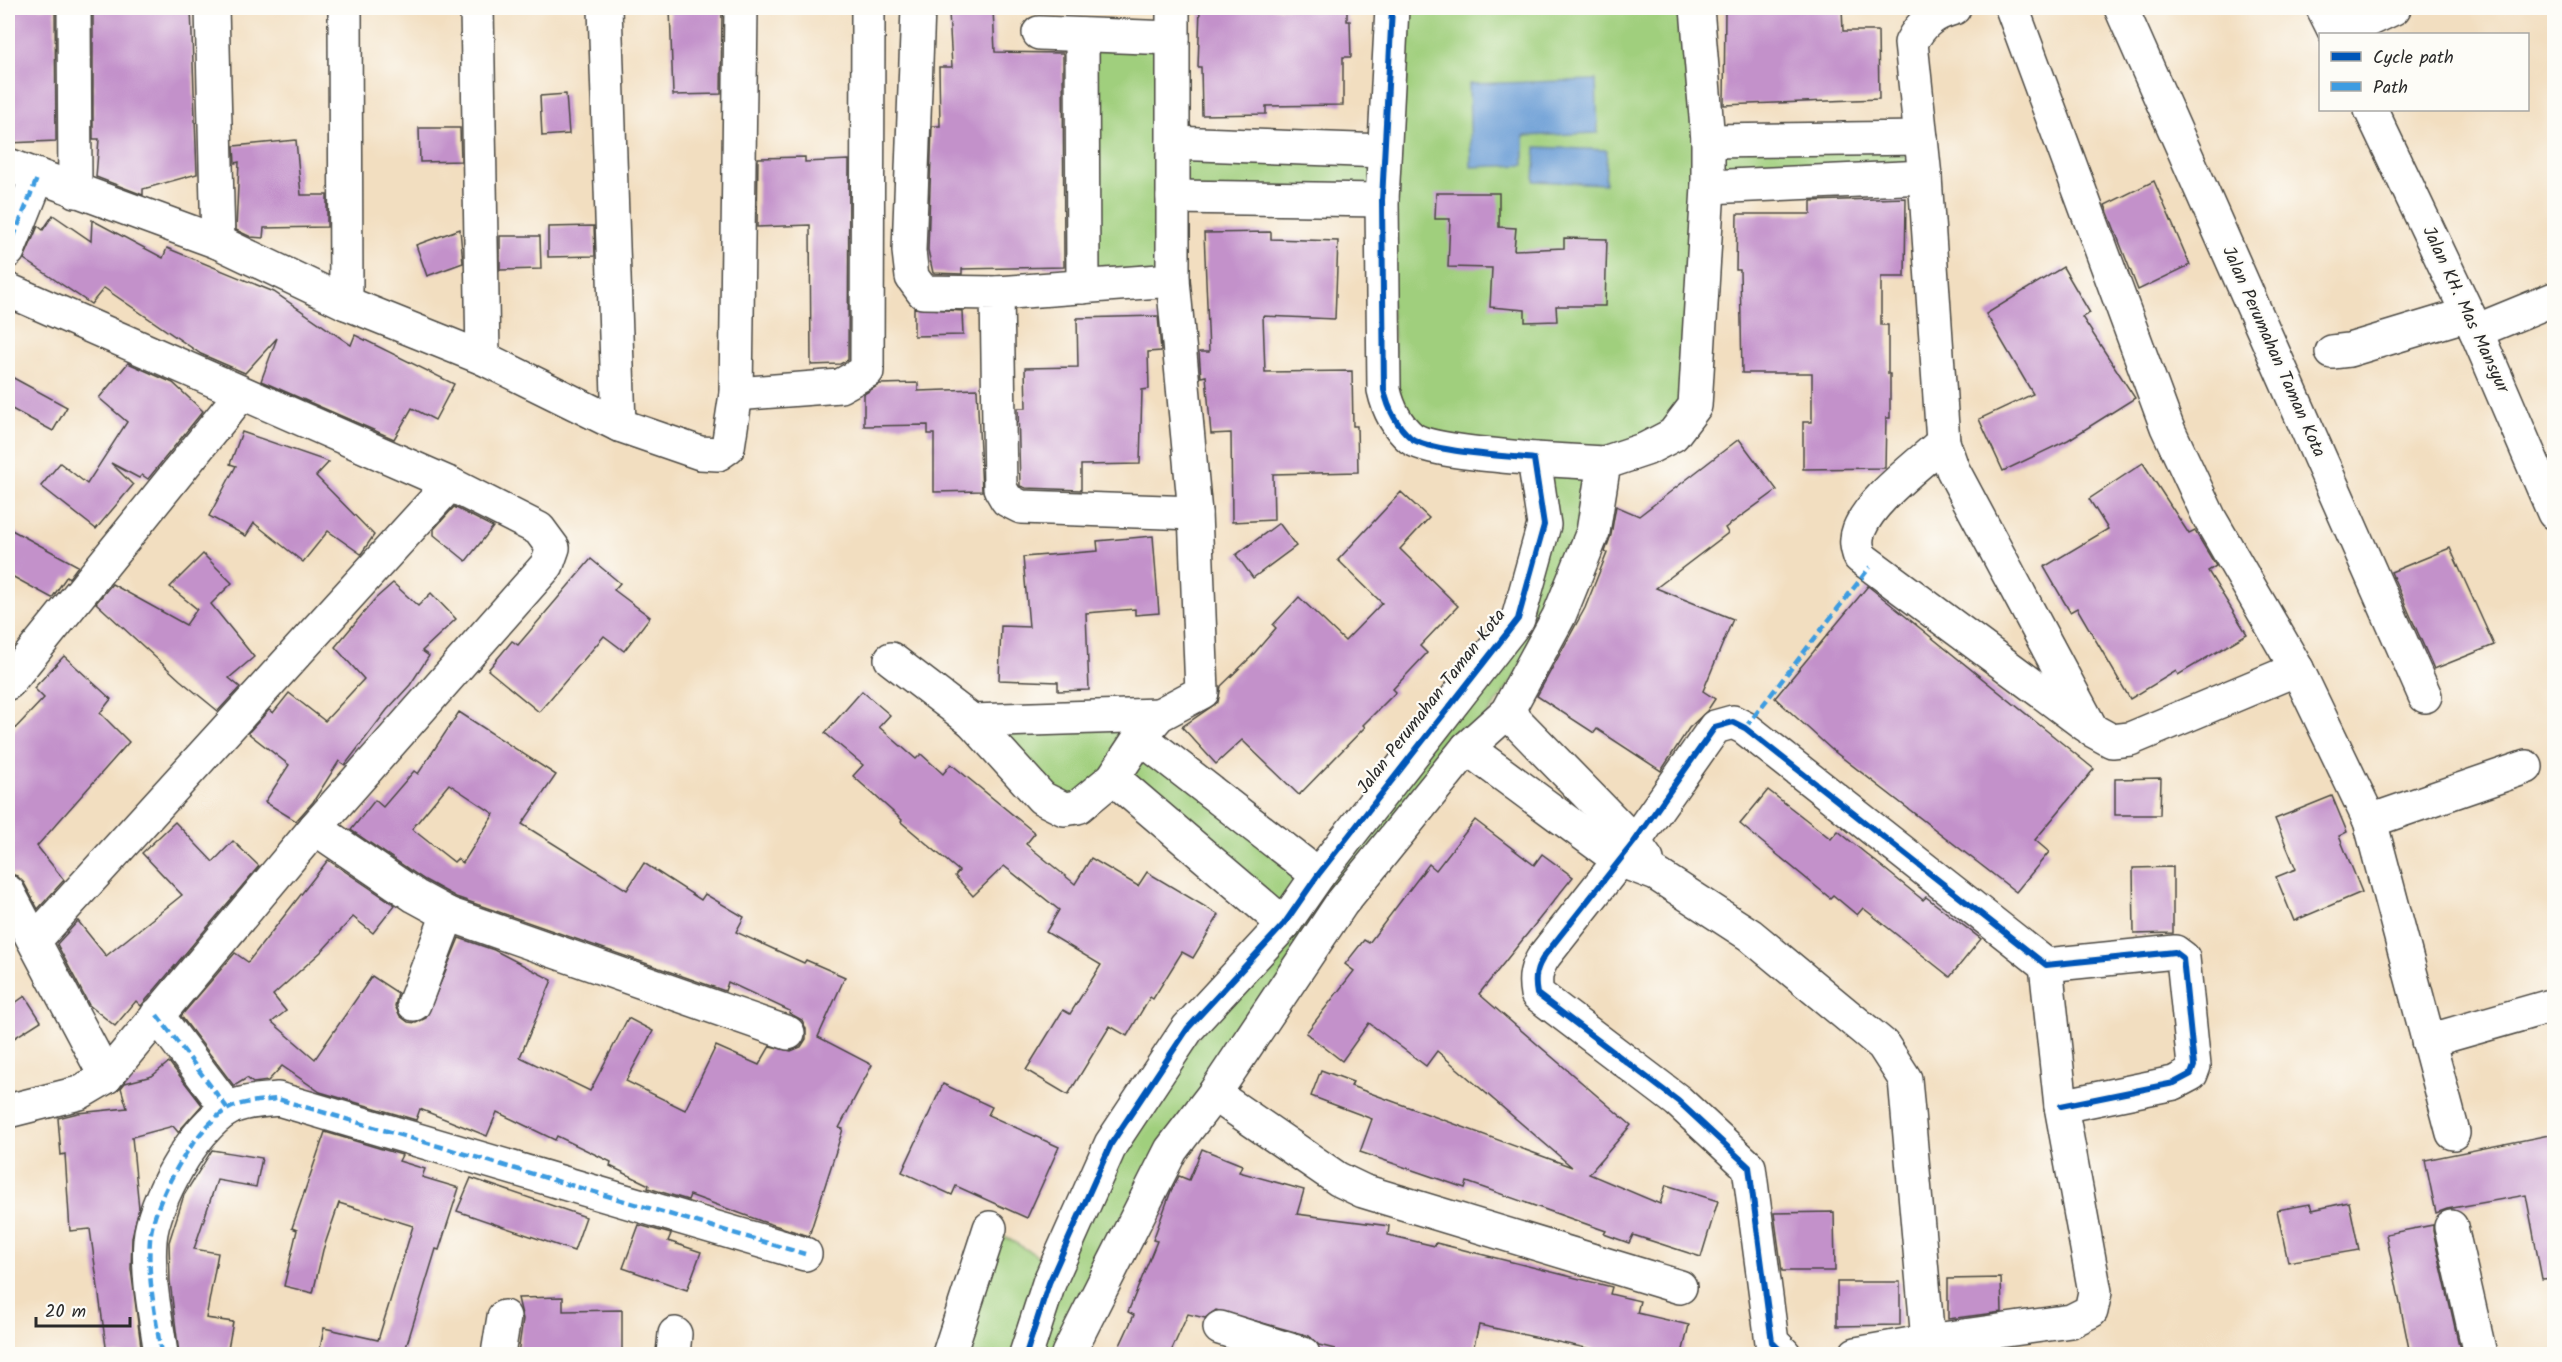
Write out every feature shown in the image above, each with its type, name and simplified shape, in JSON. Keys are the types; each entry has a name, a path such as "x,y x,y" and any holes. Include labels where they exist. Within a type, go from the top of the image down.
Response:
{"street":[{"path":"74,8 75,191"},
{"path":"212,8 218,242"},
{"path":"345,8 346,303"},
{"path":"477,8 483,358"},
{"path":"605,8 619,425"},
{"path":"8,165 218,242 346,303 483,358 619,425 700,453 718,454 728,447 736,394 741,8"},
{"path":"736,394 840,386 867,370 868,8"},
{"path":"918,8 909,251 912,278 923,292 997,293 1173,280"},
{"path":"1392,8 1382,200 1384,390 1388,407 1412,439 1429,446 1534,459 1604,463 1661,443 1673,435 1695,406 1708,187 1708,141 1697,8"},
{"path":"1954,8 1928,19 1918,29 1911,43 1925,177 1943,442 1953,470 2092,730"},
{"path":"2012,8 2167,428 2210,519 2297,669 2370,821 2453,1134"},
{"name":"Jalan Perumahan Taman Kota","path":"2121,8 2425,696"},
{"path":"2323,8 2336,33"},
{"path":"2339,33 2394,8"},
{"path":"891,659 972,721 1042,798 1064,808 1078,807 1113,778 1149,726 1202,692 1195,513 1173,280 1173,23 1082,35 1038,33"},
{"path":"1082,35 1083,287"},
{"name":"Jalan KH. Mas Mansyur","path":"2372,111 2550,492"},
{"path":"1708,141 1921,138"},
{"path":"1173,142 1384,151"},
{"path":"8,251 38,176"},
{"path":"1708,187 1925,177"},
{"path":"1173,197 1382,200"},
{"path":"8,290 450,484 539,529 553,548 551,559 315,828 106,1077 79,1093 8,1111"},
{"path":"997,293 1000,488 1007,500 1021,507 1195,513"},
{"path":"2332,352 2472,323 2554,298"},
{"path":"8,684 241,394"},
{"path":"1943,442 1877,504 1859,528 1856,547 1860,557 2092,730 2112,741 2130,739 2297,669"},
{"name":"Jalan Perumahan Taman Kota","path":"1026,1354 1049,1283 1111,1144 1188,1028 1284,924 1318,875 1518,619 1544,525 1534,459"},
{"path":"1068,1354 1171,1150 1214,1094 1341,904 1467,748 1507,712 1559,616 1593,532 1604,463"},
{"path":"35,940 450,484"},
{"path":"1507,712 1626,851"},
{"path":"972,721 1149,726 1318,875"},
{"path":"1784,1354 1773,1342 1771,1332 1749,1167 1678,1101 1537,994 1534,980 1538,965 1626,851 1715,727 1733,723 1745,728 2046,965 2175,952 2183,958 2193,1066 2191,1074 2174,1083 2061,1106"},
{"path":"1467,748 1750,935 1883,1045 1905,1079 1928,1341"},
{"path":"2370,821 2526,766"},
{"path":"1113,778 1284,924"},
{"path":"315,828 415,896 448,914 788,1032"},
{"path":"8,892 106,1077"},
{"path":"414,1004 448,914"},
{"path":"1856,1354 1928,1341 2071,1321 2091,1311 2095,1292 2061,1106 2046,965"},
{"path":"2428,1041 2554,1005"},
{"path":"157,1015 228,1109"},
{"path":"1214,1094 1338,1179 1363,1191 1680,1287"},
{"path":"161,1354 151,1286 150,1241 154,1215 163,1191 214,1120 228,1109 254,1101 278,1099 805,1254"},
{"path":"2451,1227 2480,1354"},
{"path":"949,1354 990,1228"},
{"path":"498,1354 504,1317"},
{"path":"1220,1328 1303,1354"}],"green space":[{"path":"1392,8 1697,8 1708,141 1921,138 1925,177 1708,187 1695,406 1604,463 1559,616 1214,1094 1068,1354 949,1354 990,1228 1053,1265 1103,1162 1283,924 1113,778 1078,807 972,721 1159,715 1140,736 1318,875 1518,619 1534,459 1401,427 1382,200 1173,197 1173,280 1083,287 1082,35 1173,38 1173,142 1384,151"}],"water":[{"path":"1596,80 1598,133 1524,136 1524,165 1471,167 1469,84"},
{"path":"1536,147 1607,150 1605,184 1534,181"}],"building":[{"path":"8,8 55,8 56,141 8,143"},
{"path":"93,8 191,8 197,174 143,189 143,195 96,177 99,139 93,139"},
{"path":"670,8 722,8 721,94 673,95"},
{"path":"1200,8 1347,8 1347,21 1350,21 1351,57 1343,57 1343,105 1266,106 1266,114 1202,115 1201,67 1198,67"},
{"path":"1725,8 1842,8 1843,31 1878,31 1879,99 1724,105"},
{"path":"993,9 995,52 1063,53 1064,267 962,269 962,274 933,273 928,250 932,126 940,126 939,67 952,67 949,12"},
{"path":"566,94 569,134 542,136 540,96"},
{"path":"419,128 460,128 461,161 420,162"},
{"path":"296,140 301,195 327,195 327,227 264,228 263,238 251,237 236,230 239,162 235,163 234,146"},
{"path":"805,157 805,162 849,160 848,360 840,364 811,365 810,225 757,227 758,158"},
{"path":"2154,181 2190,265 2138,290 2105,205"},
{"path":"1436,193 1499,193 1499,227 1516,228 1514,250 1564,248 1564,238 1607,239 1605,306 1556,306 1557,321 1525,322 1525,310 1490,307 1492,268 1448,267 1450,219 1435,219"},
{"path":"1906,198 1905,277 1881,277 1881,325 1888,325 1888,374 1890,374 1890,418 1886,418 1885,468 1803,469 1803,422 1812,422 1812,373 1742,373 1740,270 1736,270 1737,214 1811,214 1811,201"},
{"path":"53,215 91,241 92,220 163,258 167,248 274,292 351,345 355,335 454,384 435,420 412,408 394,439 261,381 277,338 245,373 201,354 104,288 91,304 24,259 38,226 43,230"},
{"path":"594,226 595,256 548,257 548,227"},
{"path":"460,229 463,263 427,276 416,245"},
{"path":"1271,232 1271,239 1338,241 1335,319 1263,316 1265,372 1352,371 1353,426 1357,426 1358,472 1273,474 1274,520 1232,522 1231,433 1211,434 1206,376 1201,377 1199,352 1209,352 1204,233"},
{"path":"500,236 540,236 541,269 500,270"},
{"path":"2063,267 2090,313 2082,317 2135,398 2068,440 2003,471 1979,419 2033,394 1986,314"},
{"path":"914,308 962,311 963,335 914,336"},
{"path":"1158,316 1161,351 1148,352 1149,389 1142,390 1140,464 1081,465 1081,490 1020,486 1018,408 1026,408 1025,368 1078,367 1077,318"},
{"path":"128,363 173,383 203,411 148,479 142,475 139,478 111,463 133,485 96,529 41,486 60,463 87,484 127,422 99,398"},
{"path":"8,375 67,407 53,431 8,407"},
{"path":"918,383 918,391 977,389 982,491 934,492 934,434 928,434 928,425 864,426 864,394 880,384"},
{"path":"242,432 329,462 316,476 374,535 361,554 328,531 303,562 254,523 246,536 209,516 236,466 230,464"},
{"path":"1739,439 1777,490 1725,528 1728,533 1656,588 1733,619 1703,691 1715,699 1707,711 1689,728 1661,771 1597,729 1594,733 1537,696 1585,608 1607,553 1605,552 1611,535 1616,506 1639,516"},
{"path":"2143,463 2189,534 2195,531 2216,566 2208,571 2247,634 2178,675 2176,671 2130,699 2077,608 2070,612 2044,567 2108,529 2089,499"},
{"path":"1401,492 1429,518 1400,549 1458,606 1420,646 1427,653 1393,689 1396,692 1363,725 1365,727 1299,795 1242,740 1216,764 1182,727 1218,702 1221,686 1251,657 1276,628 1273,625 1299,597 1345,641 1382,603 1338,560"},
{"path":"454,507 493,527 466,561 434,535 434,529"},
{"path":"1279,523 1296,546 1253,578 1236,555"},
{"path":"8,528 78,566 69,578 67,576 52,598 8,574"},
{"path":"1153,536 1159,613 1135,615 1135,609 1086,613 1089,690 1058,691 1058,682 999,680 1001,626 1029,627 1023,557 1098,551 1097,541"},
{"path":"2450,548 2494,645 2434,669 2391,572"},
{"path":"203,554 232,583 211,604 254,657 229,678 240,687 218,711 180,680 96,603 112,584 186,625 197,609 170,587"},
{"path":"591,559 620,583 614,590 650,617 624,651 604,636 539,712 488,670 512,641 518,645"},
{"path":"393,583 418,606 431,593 456,619 422,651 429,656 410,685 387,710 345,765 339,761 313,802 296,821 265,802 289,765 248,733 269,710 273,713 289,693 325,721 364,679 335,647 375,599"},
{"path":"1868,586 2094,769 2035,840 2049,852 2016,892 1831,749 1775,698"},
{"path":"64,656 111,699 100,713 129,742 37,846 64,880 38,909 24,883 17,876 8,873 8,736 44,698 34,688"},
{"path":"862,691 890,715 879,727 916,759 921,754 943,774 951,764 1035,833 1026,844 1075,884 1091,858 1138,886 1147,872 1219,915 1193,958 1182,952 1153,999 1150,997 1127,1036 1110,1026 1068,1095 1026,1070 1063,1010 1070,1014 1101,965 1046,932 1059,910 1004,866 973,896 955,876 959,871 901,822 902,820 853,776 863,765 825,733"},
{"path":"459,712 556,775 522,824 627,890 644,863 701,900 705,894 744,917 736,932 804,963 806,960 845,977 818,1037 872,1065 839,1128 843,1129 809,1236 690,1195 688,1200 648,1188 649,1185 610,1166 611,1162 557,1136 555,1140 497,1112 487,1136 420,1109 416,1120 320,1092 282,1066 268,1081 253,1083 247,1078 234,1086 181,1016 235,953 248,962 328,860 395,905 373,933 353,917 322,951 273,995 286,1011 272,1022 315,1059 372,976 398,993 395,1006 400,1016 408,1022 416,1023 426,1018 459,938 494,950 552,980 520,1057 590,1091 628,1018 653,1031 626,1081 685,1110 716,1046 759,1065 770,1046 791,1051 801,1047 806,1039 806,1029 802,1020 789,1013 790,1011 728,982 725,991 456,897 425,880 351,830 375,800 383,807 414,771 418,774","holes":["449,784 494,814 463,863 457,859 454,862 412,829"]},
{"path":"2161,778 2160,815 2115,815 2115,779"},
{"path":"1768,790 1831,839 1838,831 1923,900 1926,897 1981,939 1950,977 1863,908 1857,915 1833,895 1830,898 1740,824"},
{"path":"2332,796 2347,832 2339,836 2362,892 2294,921 2276,877 2296,869 2275,819"},
{"path":"1475,820 1534,865 1542,854 1573,877 1479,994 1631,1125 1589,1174 1660,1204 1666,1185 1718,1201 1701,1257 1633,1235 1629,1243 1604,1234 1606,1231 1467,1182 1465,1188 1360,1152 1372,1119 1311,1096 1321,1070 1353,1082 1351,1086 1572,1167 1437,1051 1426,1066 1369,1023 1342,1061 1306,1033 1354,971 1345,964 1364,940 1369,943 1429,864 1436,870"},
{"path":"175,822 213,862 233,841 259,866 141,1006 136,1001 115,1026 89,1005 57,944 78,921 106,956 182,895 142,853"},
{"path":"2173,867 2173,933 2134,934 2133,868"},
{"path":"25,996 41,1021 8,1042 8,1008"},
{"path":"169,1062 202,1105 178,1132 173,1126 132,1137 139,1208 132,1237 131,1269 142,1354 107,1354 90,1229 70,1231 65,1154 61,1155 58,1118 78,1113 127,1108 121,1088 125,1083 152,1076"},
{"path":"943,1084 992,1107 988,1115 1059,1147 1027,1218 956,1186 952,1195 902,1172"},
{"path":"325,1132 402,1155 399,1161 425,1169 422,1177 459,1188 439,1250 436,1249 404,1354 319,1354 324,1328 378,1340 413,1226 339,1203 323,1250 313,1293 284,1286 297,1230 292,1228"},
{"path":"2554,1134 2554,1278 2542,1279 2526,1195 2436,1213 2425,1160"},
{"path":"1202,1149 1242,1165 1239,1172 1304,1190 1297,1214 1389,1226 1388,1235 1435,1246 1436,1243 1612,1287 1610,1294 1640,1301 1637,1313 1689,1325 1682,1354 1614,1354 1479,1325 1472,1354 1334,1354 1335,1349 1319,1345 1309,1336 1216,1310 1205,1318 1188,1314 1170,1354 1116,1354 1134,1315 1128,1312 1157,1241 1153,1240 1171,1191 1179,1176 1189,1180"},
{"path":"212,1150 262,1158 256,1187 217,1180 194,1249 218,1253 206,1318 233,1322 227,1354 179,1354 170,1281 169,1242 184,1195"},
{"path":"471,1178 586,1217 574,1251 457,1211"},
{"path":"2349,1202 2359,1250 2288,1262 2277,1210 2310,1204 2312,1210"},
{"path":"1834,1212 1835,1271 1782,1271 1774,1213"},
{"path":"639,1225 671,1234 668,1241 701,1252 687,1290 623,1268"},
{"path":"2433,1225 2461,1354 2410,1354 2386,1234"},
{"path":"2001,1278 2002,1312 1948,1319 1948,1279"},
{"path":"1837,1282 1900,1282 1900,1325 1837,1326"},
{"path":"563,1297 563,1311 622,1310 622,1354 518,1354 523,1319 518,1298"}],"marked path":[{"path":"8,251 38,176"},
{"path":"1745,728 1870,567"},
{"path":"157,1015 228,1109"},
{"path":"161,1354 152,1297 149,1254 153,1224 159,1206 177,1167 202,1132 228,1109 252,1102 278,1099 805,1254"}],"cycle path":[{"path":"1026,1354 1049,1283 1111,1144 1188,1028 1284,924 1318,875 1518,619 1544,525 1534,459 1451,450 1421,443 1411,438 1401,428 1386,397 1384,390 1382,200 1392,8"},
{"path":"1784,1354 1772,1342 1749,1167 1678,1101 1537,994 1536,988 1537,973 1545,955 1634,842 1715,727 1733,722 1745,728 2046,965 2175,952 2183,958 2194,1066 2191,1074 2174,1083 2061,1106"}]}
